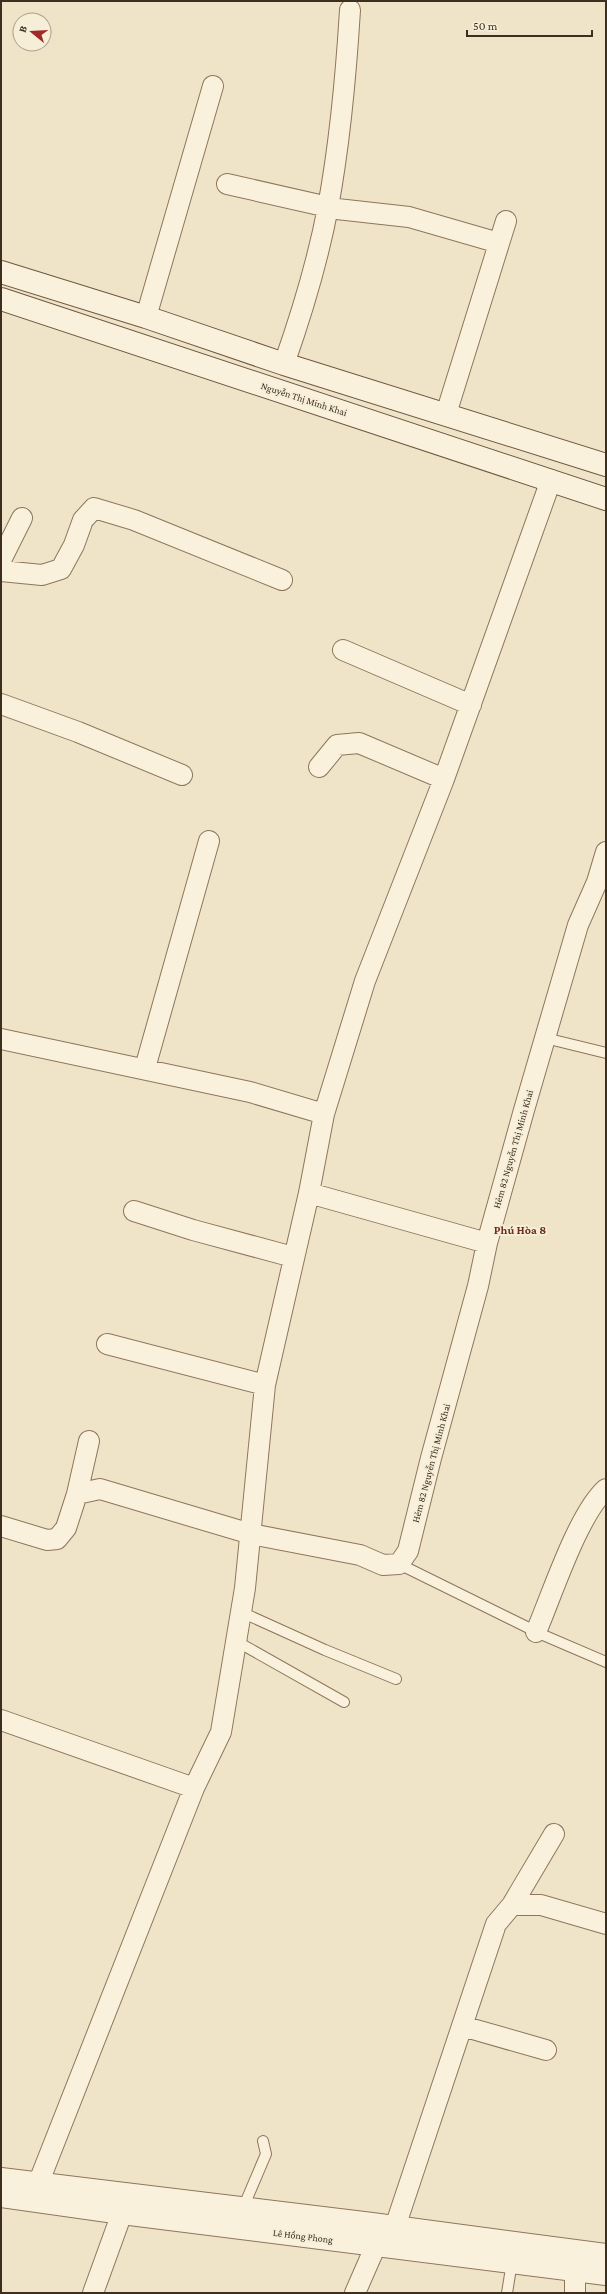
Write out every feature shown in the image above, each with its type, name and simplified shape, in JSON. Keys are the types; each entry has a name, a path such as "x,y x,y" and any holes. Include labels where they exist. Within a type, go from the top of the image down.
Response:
{"main road":[{"path":"1,272 146,317 284,364 606,465"},
{"name":"Nguyễn Thị Minh Khai","path":"1,299 606,499"},
{"name":"Lê Hồng Phong","path":"1,2179 34,2192 122,2213 606,2274"},
{"name":"Lê Hồng Phong","path":"1,2196 34,2192 244,2208 606,2255"}],"street":[{"path":"284,364 305,302 328,207 345,91 350,10"},
{"path":"146,317 213,86"},
{"path":"227,184 328,207 409,217 499,243"},
{"path":"446,414 506,221"},
{"path":"34,2192 194,1788 221,1732 241,1612 251,1534 265,1385 308,1194 324,1114 365,981 444,779 551,480"},
{"path":"1,571 42,575 61,569 74,545 83,520 94,508 134,520 282,580"},
{"path":"3,551 22,518"},
{"path":"342,650 471,705"},
{"path":"1,704 78,732 182,775"},
{"path":"319,767 337,745 359,743 444,779"},
{"path":"145,1068 209,841"},
{"name":"Hẻm 82 Nguyễn Thị Minh Khai","path":"399,1564 408,1551 431,1458 478,1286 487,1243 545,1038 578,925 602,883 606,852"},
{"path":"1,1039 145,1068 250,1092 324,1114"},
{"path":"308,1194 487,1243"},
{"path":"134,1211 193,1230 293,1257"},
{"path":"107,1344 265,1385"},
{"path":"1,1526 47,1540 57,1539 66,1528 77,1494 89,1441"},
{"path":"77,1494 100,1488 251,1534 360,1555 383,1564 399,1564"},
{"path":"536,1632 579,1532 596,1499 606,1489"},
{"path":"1,1720 194,1788"},
{"path":"395,2227 496,1924 512,1905 554,1834"},
{"path":"512,1905 541,1905 606,1924"},
{"path":"462,2026 546,2050"},
{"path":"93,2293 122,2213"},
{"path":"355,2293 376,2246"},
{"path":"572,2270 575,2275 575,2293"}],"lane":[{"path":"545,1038 606,1053"},
{"path":"399,1564 536,1632 606,1662"},
{"path":"241,1612 338,1656 396,1679"},
{"path":"236,1641 344,1702"},
{"path":"244,2208 266,2154 263,2141"},
{"path":"507,2293 512,2262"}],"district":[{"name":"Phú Hòa 8","path":"520,1230"}]}
